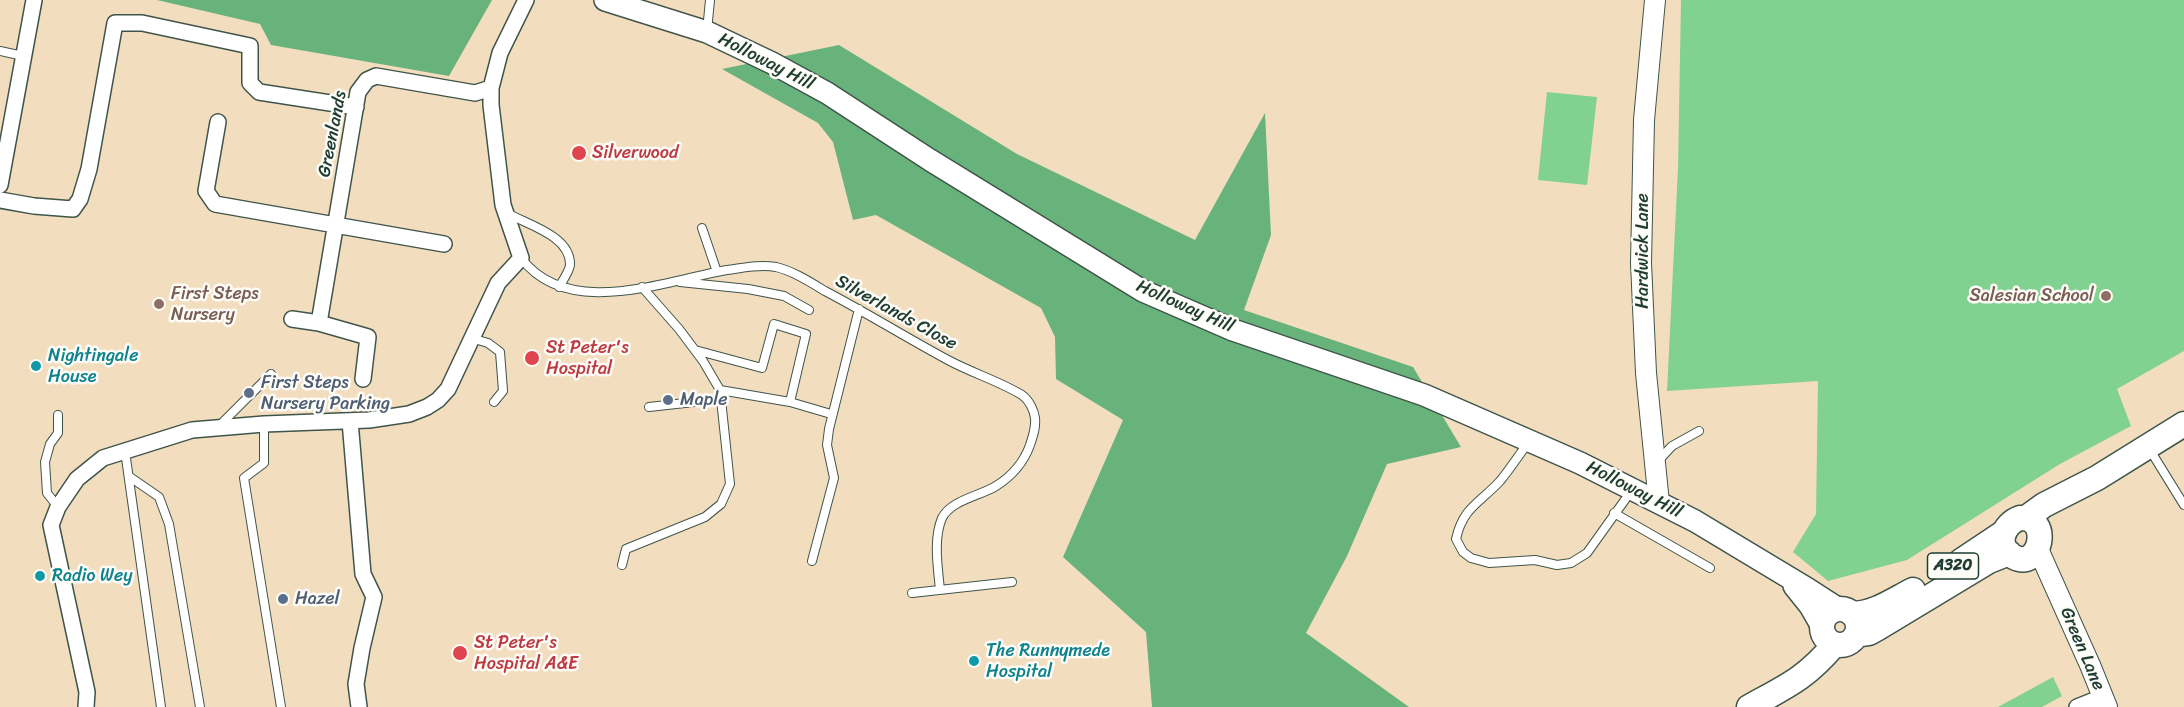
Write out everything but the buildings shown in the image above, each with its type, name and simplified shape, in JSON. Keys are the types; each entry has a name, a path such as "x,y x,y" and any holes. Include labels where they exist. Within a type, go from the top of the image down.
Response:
{"main road":[{"name":"Holloway Hill","path":"605,0 707,32 772,63 827,93 930,160 1143,291 1233,330 1424,395 1633,489 1695,521 1785,576 1810,606 1838,627"},
{"name":"A320","path":"1749,707 1799,680 1817,665 1838,627 1869,633 1878,628 2023,541 2054,517 2097,478 2184,424"}],"street":[{"path":"0,184 4,152 34,0"},
{"path":"86,707 87,692 51,525 58,507 77,479 90,466 103,458 192,430 264,424 369,420 409,414 427,408 448,389 498,283 521,258 506,212 490,105 490,87 500,53 526,0"},
{"name":"Hardwick Lane","path":"1654,0 1644,120 1641,263 1646,373 1659,503"},
{"path":"0,200 73,209 80,199 89,169 115,22 142,23 250,46 250,83 259,92 356,107"},
{"name":"Greenlands","path":"319,323 358,92 367,80 376,76 475,93 490,87"},
{"path":"218,122 206,191 215,204 444,244"},
{"path":"292,319 319,323 368,337 363,379"},
{"path":"350,421 363,574 374,597 356,684 360,707"},
{"name":"Green Lane","path":"2023,541 2056,591 2105,702"},
{"path":"2077,707 2105,702"}],"lane":[{"path":"707,32 710,0"},
{"path":"0,51 23,56"},
{"path":"506,212 522,222 551,234 562,244 569,257 570,267 559,287"},
{"path":"702,228 717,272"},
{"name":"Silverlands Close","path":"521,258 530,270 559,287 586,292 642,287 750,266 778,268 803,278 948,361 1023,396 1033,410 1036,420 1026,457 997,486 951,507 943,516 937,552 940,590"},
{"path":"676,281 775,294 784,296 809,310"},
{"path":"622,565 626,549 705,517 721,504 730,484 720,390 694,350 642,287"},
{"path":"812,561 834,478 827,445 831,414 859,309"},
{"path":"694,350 762,368 774,324 806,334 790,402"},
{"path":"471,338 488,343 500,352 504,391 494,402"},
{"path":"218,427 271,374"},
{"path":"720,390 790,402 831,414"},
{"path":"649,407 721,399"},
{"path":"58,415 58,433 50,444 45,462 48,492 58,507"},
{"path":"264,424 264,464 244,478 281,707"},
{"path":"1656,463 1672,446 1699,431"},
{"path":"1529,441 1500,481 1473,505 1460,522 1456,539 1463,552 1471,558 1490,563 1535,560 1557,565 1571,563 1587,553 1633,489"},
{"path":"2147,446 2184,505"},
{"path":"125,452 161,707"},
{"path":"130,477 159,496 169,524 200,707"},
{"path":"1614,513 1710,568"},
{"path":"912,593 1012,582"}],"green space":[{"path":"157,0 492,0 449,76 271,45 260,24"},
{"path":"1681,0 2184,0 2184,351 2117,389 2131,426 2060,464 1907,560 1828,581 1793,552 1816,514 1818,381 1667,391 1678,168"},
{"path":"839,45 1017,154 1195,240 1265,113 1271,235 1244,310 1413,367 1461,447 1387,464 1347,556 1306,633 1409,707 1152,707 1146,632 1063,557 1123,420 1056,379 1055,337 1041,308 876,215 853,220 833,142 818,123 722,69"},
{"path":"1547,92 1597,97 1587,185 1538,180"},
{"path":"2053,677 2062,696 2042,707 1998,707"}],"place":[{"name":"Silverwood","path":"579,153"},
{"name":"Salesian School","path":"2106,296"},
{"name":"First Steps Nursery","path":"159,304"},
{"name":"St Peter's Hospital","path":"532,358"},
{"name":"Nightingale House","path":"36,366"},
{"name":"First Steps Nursery Parking","path":"249,393"},
{"name":"Maple","path":"668,400"},
{"name":"Radio Wey","path":"40,576"},
{"name":"Hazel","path":"283,599"},
{"name":"St Peter's Hospital A&E","path":"460,653"},
{"name":"The Runnymede Hospital","path":"974,661"}]}
